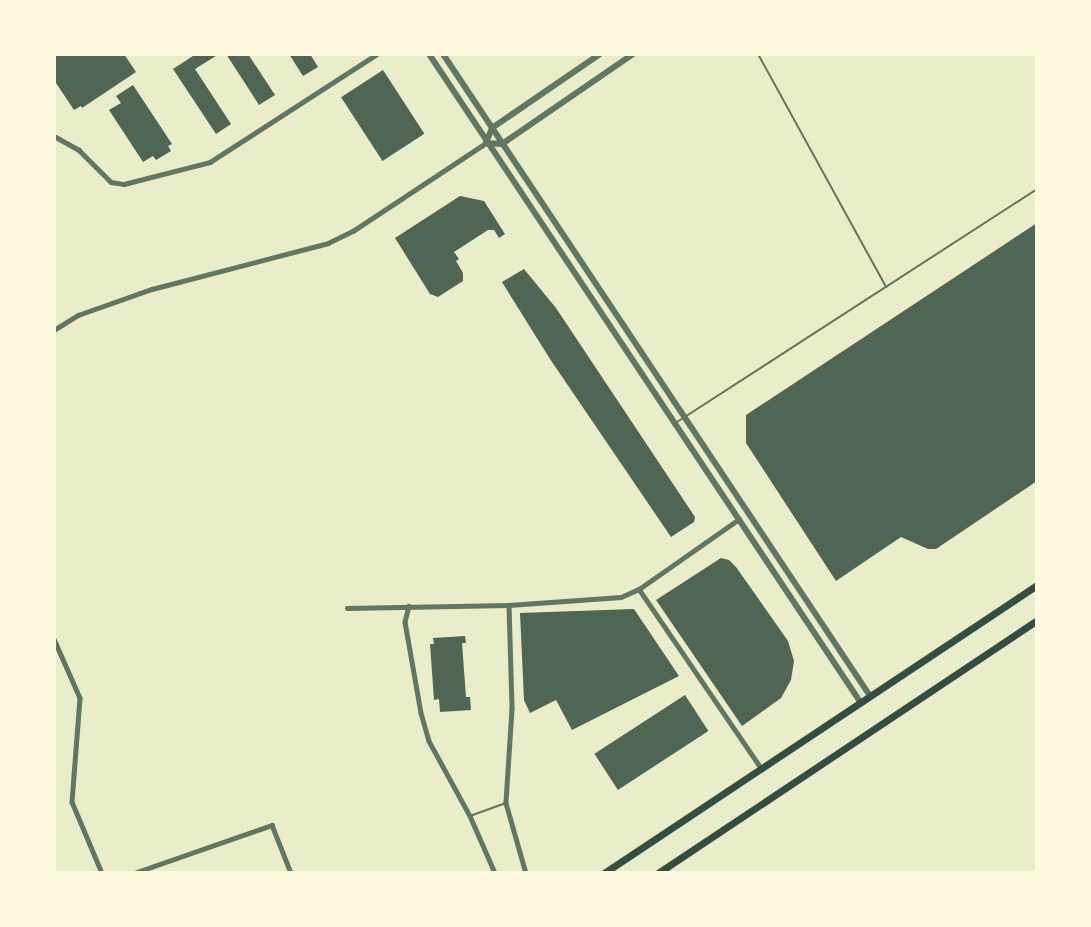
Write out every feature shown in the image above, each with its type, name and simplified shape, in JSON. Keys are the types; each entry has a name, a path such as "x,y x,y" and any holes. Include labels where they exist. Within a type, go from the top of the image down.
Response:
{"main road":[{"path":"604,873 1037,585"},
{"path":"658,873 1037,620"}],"street":[{"path":"54,136 79,150 111,182 124,184 210,162 377,54"},
{"path":"429,54 486,143 861,703"},
{"path":"443,54 870,696"},
{"path":"54,330 78,315 152,289 328,243 353,231 486,143 492,128 600,54"},
{"path":"486,143 502,144 633,54"},
{"path":"347,608 509,605 621,597 639,589 739,519"},
{"path":"639,589 762,769"},
{"path":"509,605 512,710 506,803 526,873"},
{"path":"409,606 405,622 426,732 439,764 470,816 495,873"},
{"path":"54,639 80,698 72,802 102,873"},
{"path":"134,873 272,825 291,873"}],"lane":[{"path":"758,54 886,287"},
{"path":"675,424 1037,189"},
{"path":"470,816 506,803"}],"building":[{"path":"54,54 124,54 136,72 82,108 81,106 74,110 54,80"},
{"path":"196,54 219,54 195,69 231,124 216,134 173,69"},
{"path":"226,54 248,54 275,95 259,105"},
{"path":"289,54 310,54 318,67 303,76"},
{"path":"383,70 424,134 382,161 341,97"},
{"path":"133,85 172,144 168,146 171,151 156,160 153,156 143,162 109,110 121,103 116,96"},
{"path":"460,196 484,201 505,234 499,238 494,230 488,230 454,252 459,259 456,261 463,273 463,281 438,297 430,294 395,238"},
{"path":"1037,223 1037,481 936,549 928,549 901,537 836,581 746,443 746,415"},
{"path":"524,269 556,308 695,517 694,522 671,537 550,359 502,282"},
{"path":"721,558 729,560 736,567 788,641 794,661 791,680 781,698 742,726 656,600"},
{"path":"634,609 679,676 572,730 556,700 530,713 524,700 520,613"},
{"path":"465,636 466,643 462,643 466,697 470,697 471,710 440,712 439,699 434,700 430,644 434,644 433,638"},
{"path":"685,695 708,731 618,790 594,754"}]}
